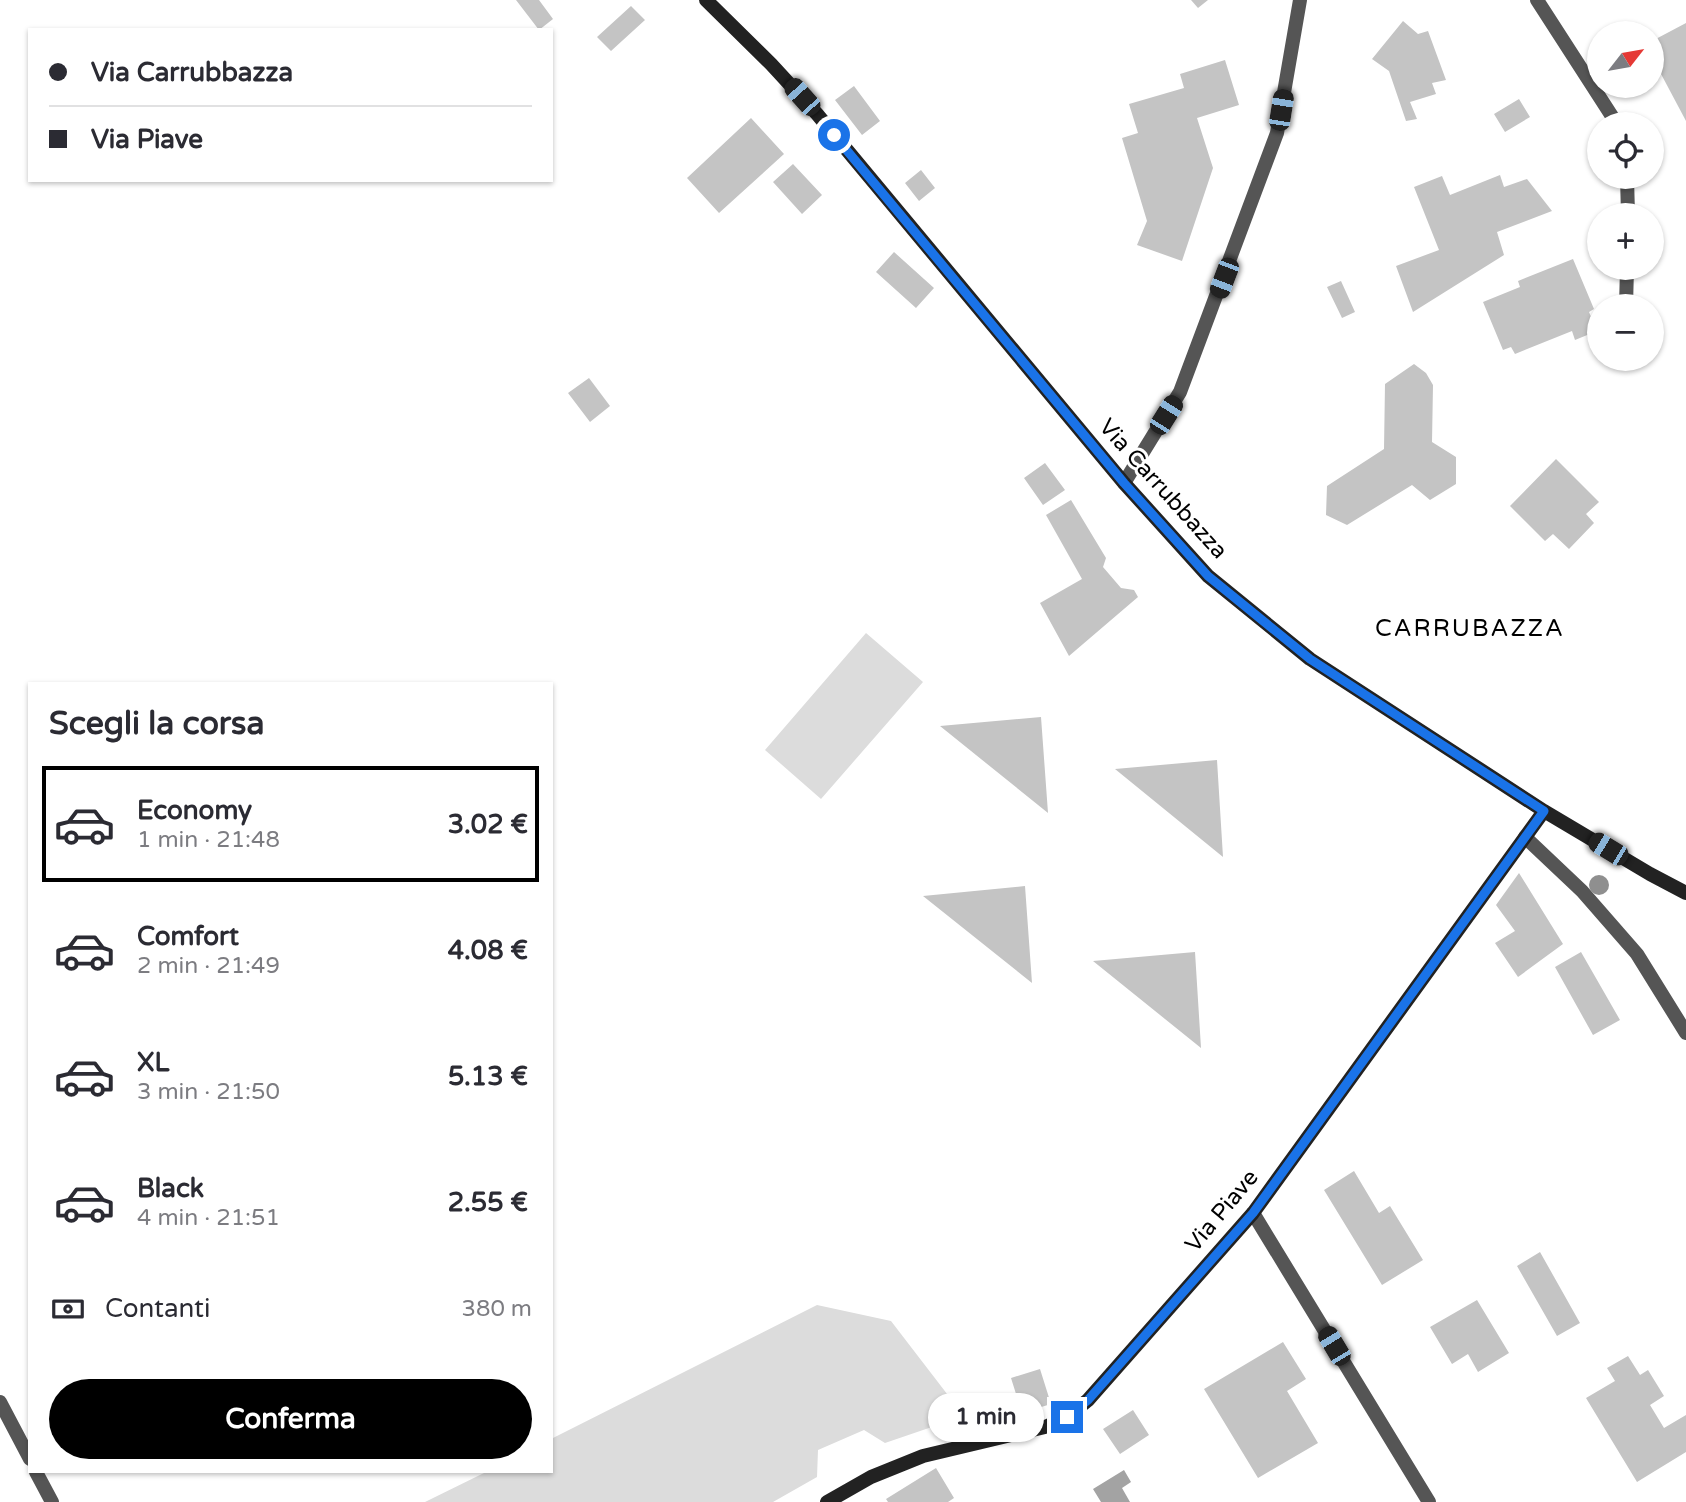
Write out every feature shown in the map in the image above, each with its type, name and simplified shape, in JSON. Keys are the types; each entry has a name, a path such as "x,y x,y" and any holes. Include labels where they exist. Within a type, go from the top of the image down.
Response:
{"main road":[{"name":"Via Carrubbazza","path":"706,0 817,114 1124,483 1208,576 1310,659 1544,811 1650,874 1686,892"},
{"name":"Via Piave","path":"827,1502 871,1477 923,1456 1045,1427 1067,1417 1088,1400 1253,1213 1544,811"}],"street":[{"path":"1124,483 1180,392 1277,133 1300,0"},
{"path":"1537,0 1608,112"},
{"path":"1525,837 1582,891 1637,954 1686,1033"},
{"path":"1253,1213 1429,1502"},
{"path":"0,1402 28,1455"},
{"path":"38,1473 52,1502"}],"shaded area":[{"path":"866,633 923,682 821,799 765,750"},
{"path":"817,1305 891,1321 964,1416 885,1443 864,1430 818,1450 817,1477 773,1502 425,1502 484,1473 553,1473 553,1438"},
{"path":"1124,1470 1131,1482 1122,1488 1130,1502 1101,1502 1093,1489"}],"building":[{"path":"516,0 539,0 553,19 537,28"},
{"path":"1191,0 1208,0 1198,8"},
{"path":"631,6 645,20 611,51 597,37"},
{"path":"1403,21 1418,34 1428,31 1446,80 1432,83 1436,94 1410,102 1417,119 1406,121 1389,71 1372,59"},
{"path":"1686,23 1686,121 1664,80 1664,35"},
{"path":"1225,60 1239,105 1197,118 1213,168 1182,261 1137,245 1147,221 1122,138 1138,133 1129,104 1184,88 1180,74"},
{"path":"854,86 880,121 862,135 835,100"},
{"path":"1519,99 1530,117 1505,132 1494,114"},
{"path":"751,118 784,154 719,213 687,178"},
{"path":"793,164 822,195 802,214 773,182"},
{"path":"921,170 935,188 919,201 905,183"},
{"path":"1500,175 1504,187 1527,179 1552,211 1497,232 1504,255 1413,312 1396,266 1439,250 1414,187 1442,176 1450,195"},
{"path":"894,252 934,288 916,308 876,272"},
{"path":"1573,259 1588,294 1587,335 1575,340 1572,331 1515,354 1511,347 1503,350 1483,302 1520,287 1518,281"},
{"path":"1341,281 1355,312 1342,318 1327,287"},
{"path":"1414,364 1426,373 1433,385 1432,442 1456,457 1456,484 1430,500 1412,485 1347,525 1326,515 1327,486 1384,449 1385,384"},
{"path":"589,378 610,406 590,422 568,393"},
{"path":"1556,459 1599,502 1586,514 1594,523 1569,549 1553,534 1545,541 1510,506"},
{"path":"1045,463 1065,490 1043,505 1024,478"},
{"path":"1071,500 1106,558 1103,567 1121,588 1134,590 1138,597 1069,656 1040,603 1082,579 1046,515"},
{"path":"1041,717 1048,813 940,726"},
{"path":"1217,760 1223,857 1115,769"},
{"path":"1519,873 1563,944 1518,977 1495,943 1515,931 1496,905"},
{"path":"1025,886 1032,983 923,896"},
{"path":"1195,952 1201,1048 1093,961"},
{"path":"1581,952 1620,1020 1593,1035 1555,967"},
{"path":"1354,1171 1379,1213 1390,1206 1423,1260 1382,1285 1324,1190"},
{"path":"1540,1252 1580,1323 1557,1336 1517,1266"},
{"path":"1477,1300 1509,1353 1478,1372 1468,1354 1452,1364 1430,1327"},
{"path":"1283,1342 1306,1379 1287,1391 1318,1443 1258,1478 1204,1389"},
{"path":"1628,1356 1640,1375 1648,1370 1664,1396 1650,1405 1664,1428 1686,1415 1686,1452 1637,1482 1586,1398 1615,1381 1607,1368"},
{"path":"1040,1369 1051,1404 1022,1413 1011,1378"},
{"path":"1133,1410 1149,1435 1120,1454 1103,1429"},
{"path":"936,1468 954,1498 948,1502 888,1502 886,1499"}],"district":[{"name":"CARRUBAZZA","path":"1470,628"}],"route":[{"path":"834,135 1124,483 1208,576 1310,659 1544,811 1253,1213 1088,1400 1067,1417"}]}
